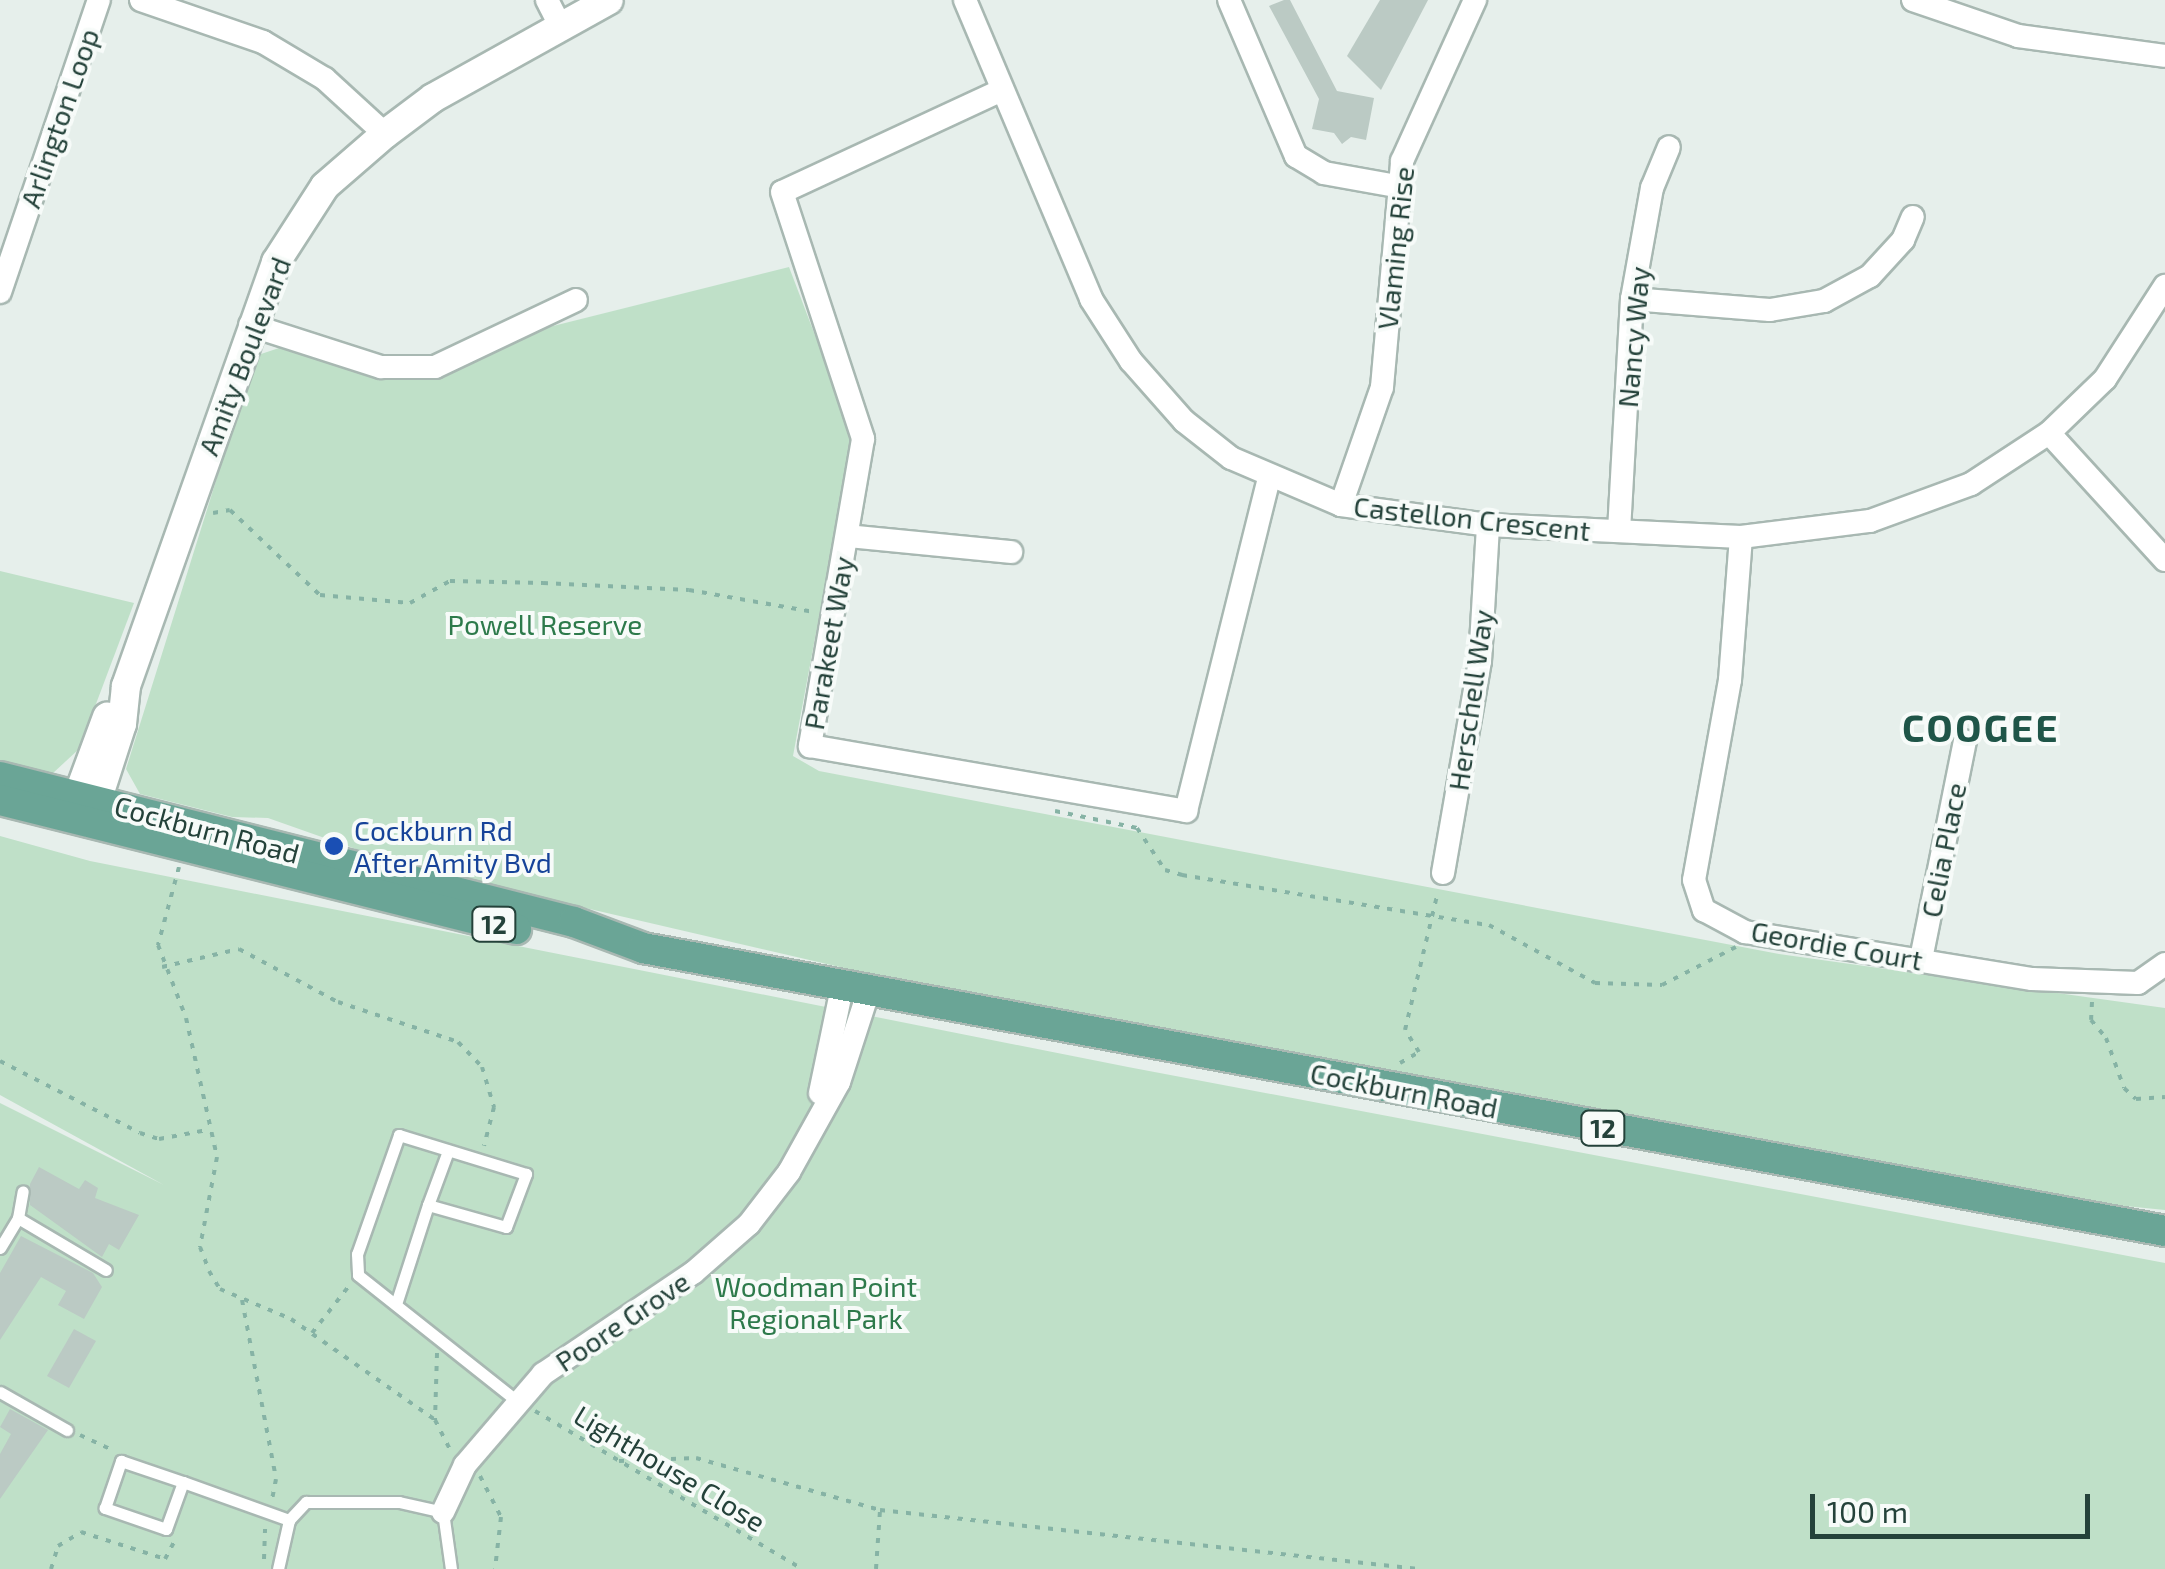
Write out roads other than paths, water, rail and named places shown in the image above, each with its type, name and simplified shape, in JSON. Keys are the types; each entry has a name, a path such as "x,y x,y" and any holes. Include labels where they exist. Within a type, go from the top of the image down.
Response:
{"main road":[{"name":"Cockburn Road","path":"0,777 84,809 614,952 643,948 855,991 2165,1231"},
{"name":"Cockburn Road","path":"0,800 84,809"}],"street":[{"name":"Arlington Loop","path":"0,292 99,0"},
{"path":"141,0 263,42 325,79 384,134"},
{"path":"547,0 561,27"},
{"name":"Amity Boulevard","path":"84,809 103,724 126,686 250,325 276,262 324,186 433,98 609,0"},
{"name":"Castellon Crescent","path":"966,0 1110,333 1184,421 1268,478 1341,505 1488,526 1741,537 1831,531 1887,516 1970,484 2049,434 2105,379 2165,286"},
{"path":"1229,0 1296,156 1324,172 1396,186"},
{"name":"Vlaming Rise","path":"1341,505 1382,387 1396,186 1475,0"},
{"path":"1913,0 2018,36 2165,56"},
{"name":"Parakeet Way","path":"1002,90 782,192 864,439 810,746 1186,811 1268,478"},
{"name":"Nancy Way","path":"1620,532 1632,299 1652,188 1669,147"},
{"path":"1632,299 1770,310 1824,300 1870,276 1903,240 1913,217"},
{"path":"250,325 381,367 435,367 576,300"},
{"path":"2049,434 2165,560"},
{"name":"Herschell Way","path":"1443,873 1480,661 1488,526"},
{"path":"847,536 1011,552"},
{"name":"Geordie Court","path":"1741,537 1730,680 1694,880 1704,910 1745,932 2093,985 2138,982 2165,964"},
{"name":"Celia Place","path":"1921,959 1966,741"},
{"name":"Poore Grove","path":"442,1512 465,1464 518,1401 557,1363 693,1273 749,1224 808,1135 855,991"}],"lane":[{"path":"428,1205 506,1228 526,1174 399,1135 356,1254 358,1274 518,1401"},
{"path":"396,1304 448,1151"},
{"path":"0,1248 18,1218 23,1190"},
{"path":"18,1218 106,1270"},
{"path":"2,1398 66,1430"},
{"path":"183,1482 166,1529 105,1508 121,1462 183,1482 289,1520"},
{"path":"278,1569 289,1520 306,1502 399,1502 442,1512 451,1569"}],"place":[{"name":"Cockburn Rd After Amity Bvd","path":"334,846"}],"district":[{"name":"COOGEE","path":"1981,728"}],"park label":[{"name":"Powell Reserve","path":"545,624"},
{"name":"Woodman Point Regional Park","path":"816,1302"}]}
